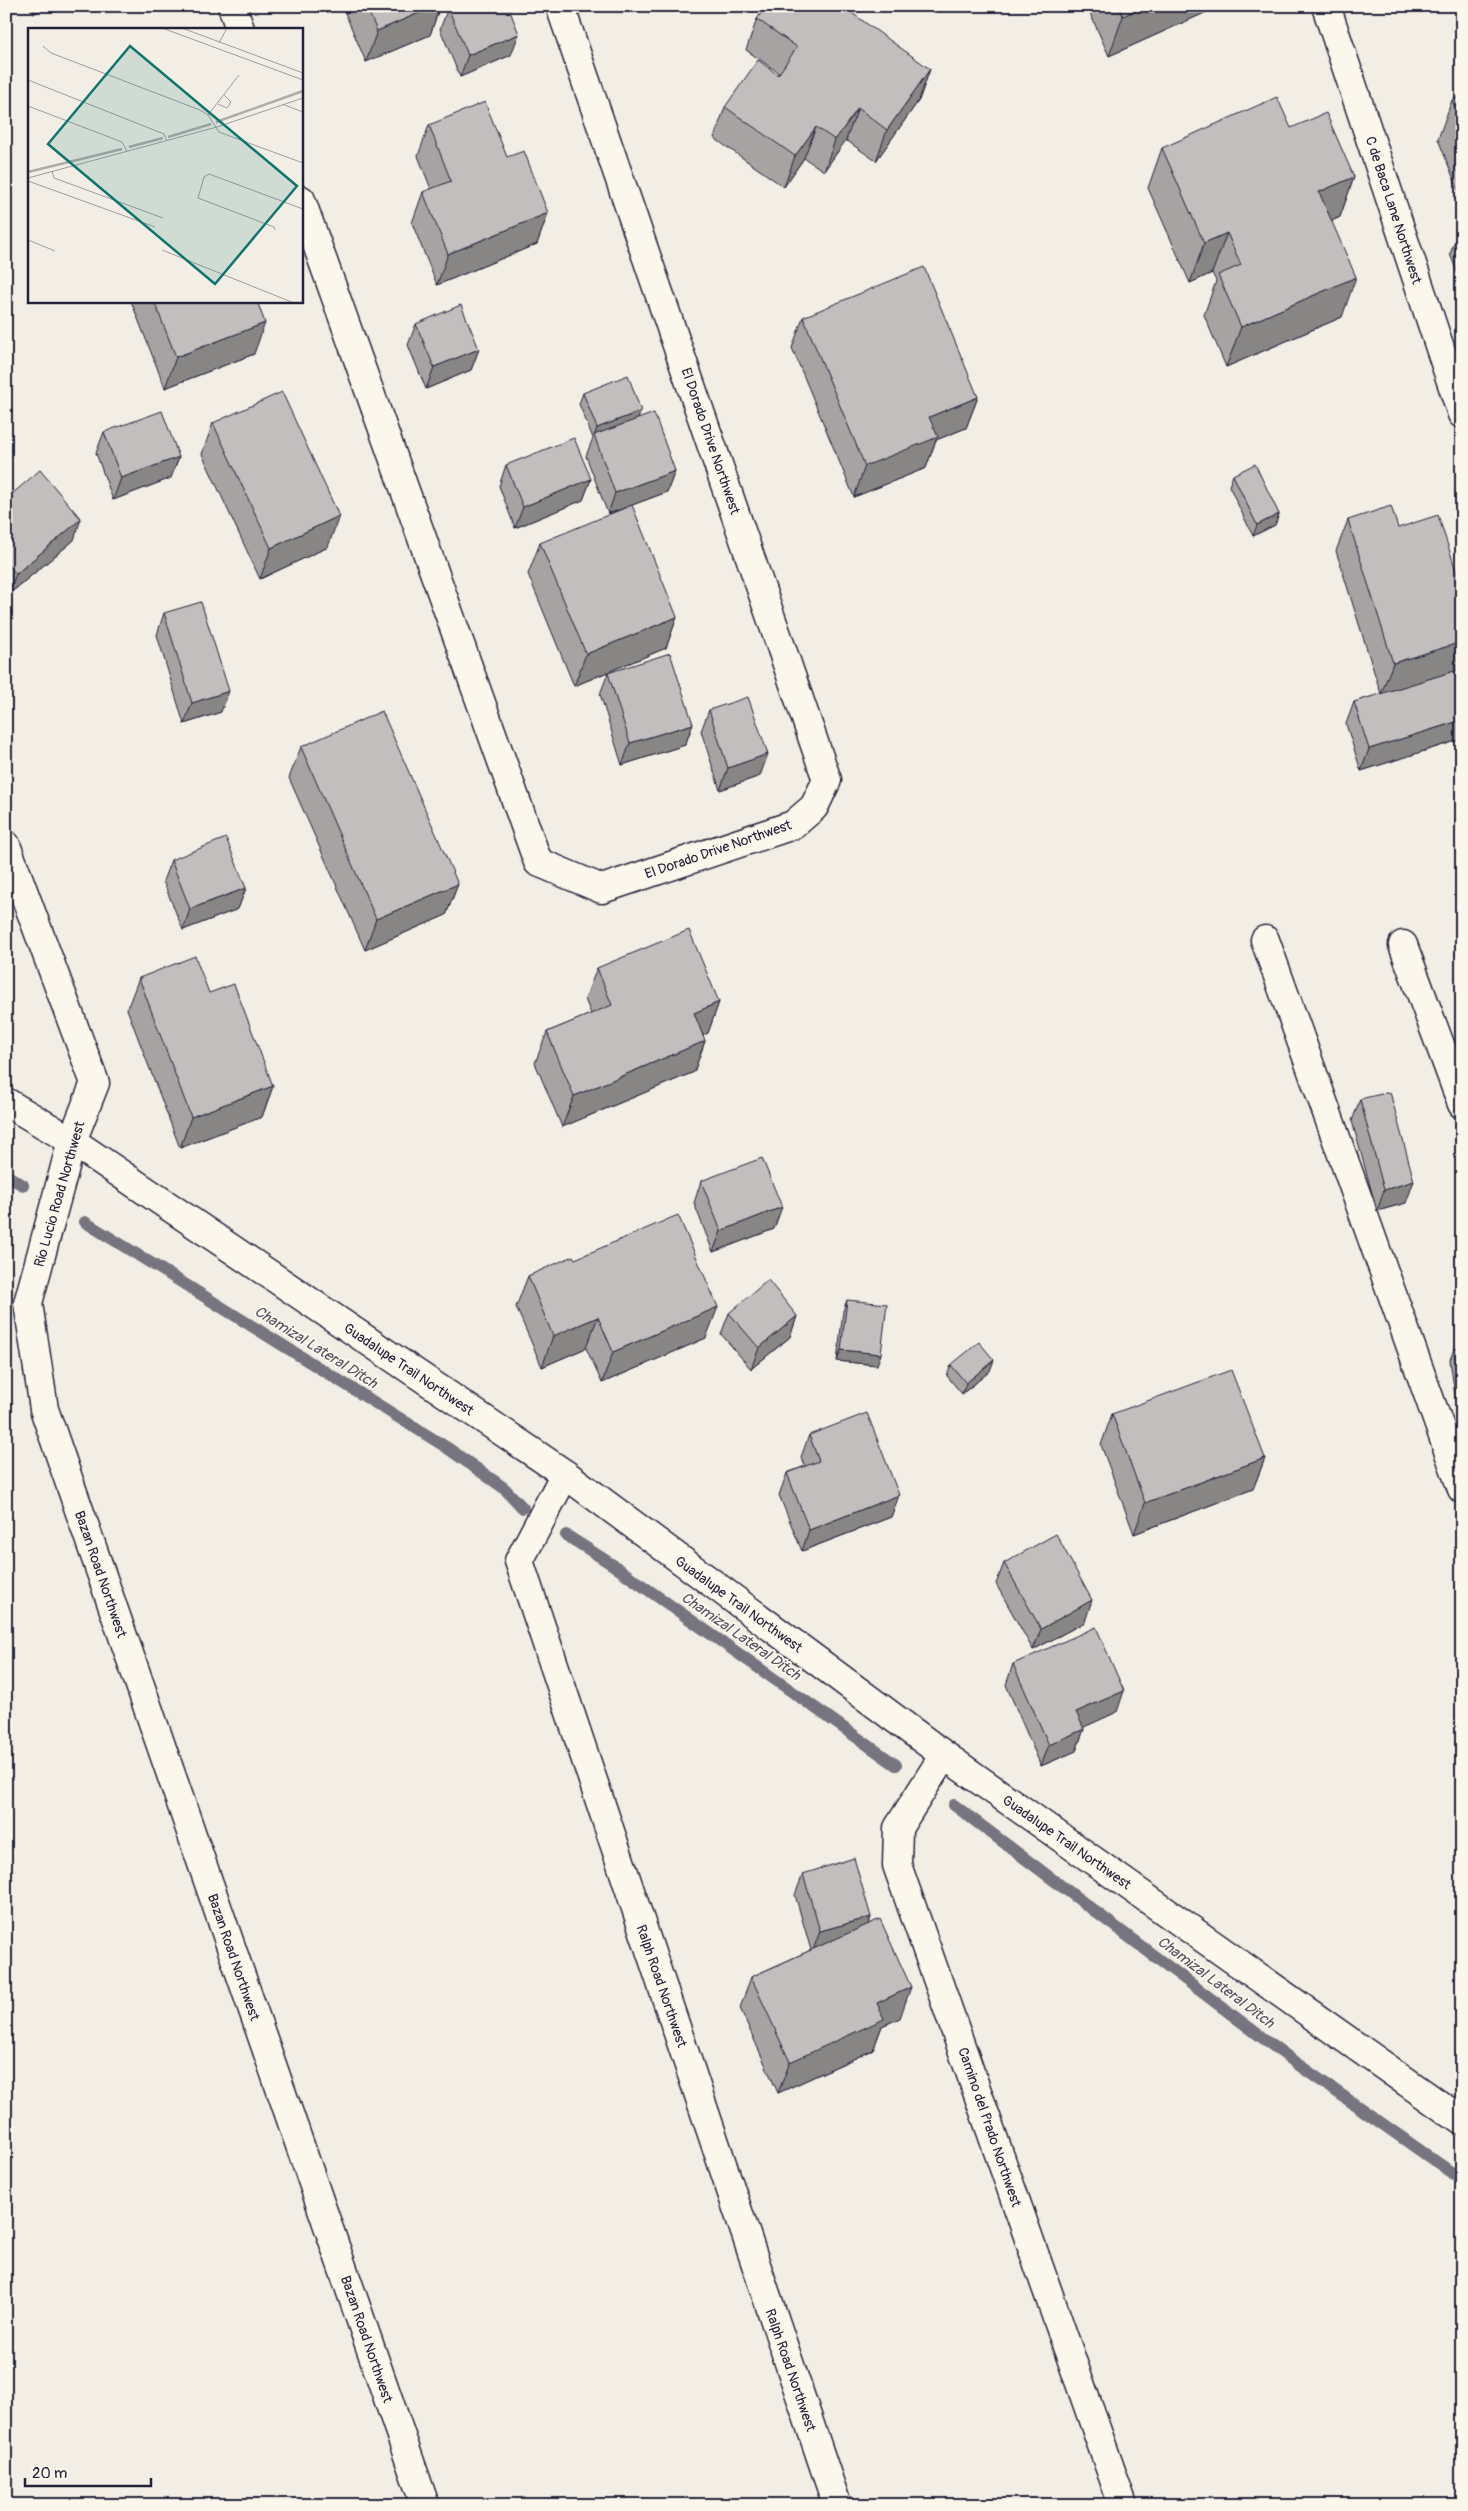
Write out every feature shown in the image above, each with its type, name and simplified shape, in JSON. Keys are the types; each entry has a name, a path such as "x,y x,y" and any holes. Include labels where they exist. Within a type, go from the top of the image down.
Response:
{"street":[{"path":"232,6 240,28"},
{"name":"El Dorado Drive Northwest","path":"302,203 538,862 602,888 793,825 814,807 827,780 560,6"},
{"name":"C de Baca Lane Northwest","path":"1326,6 1462,414"},
{"name":"Rio Lucio Road Northwest","path":"6,845 95,1083 72,1141 17,1303 44,1409"},
{"path":"1265,940 1462,1488"},
{"path":"1402,944 1462,1104"},
{"name":"Guadalupe Trail Northwest","path":"6,1102 72,1141 565,1474 944,1755 1462,2121"},
{"name":"Bazan Road Northwest","path":"44,1409 425,2505"},
{"name":"Ralph Road Northwest","path":"565,1474 519,1561 837,2505"},
{"name":"Camino del Prado Northwest","path":"944,1755 898,1828 897,1865 1123,2505"}],"building":[{"path":"366,6 435,6 377,31"},
{"path":"452,6 508,6 519,34 468,55 448,8"},
{"path":"766,6 842,6 930,69 887,130 858,108 835,140 816,127 795,156 725,107 758,60 778,75 797,47 757,19"},
{"path":"1119,6 1145,6 1123,16"},
{"path":"1462,96 1462,124 1452,100"},
{"path":"1277,97 1291,128 1326,113 1354,177 1319,192 1356,277 1241,327 1218,275 1241,265 1227,233 1204,243 1162,148"},
{"path":"485,102 507,157 524,151 548,213 448,254 423,192 451,181 429,125"},
{"path":"924,267 978,397 929,417 938,437 865,466 803,317"},
{"path":"154,302 257,302 265,323 176,357"},
{"path":"461,305 479,349 434,367 416,324"},
{"path":"628,375 641,411 597,428 583,393"},
{"path":"282,392 339,516 271,548 213,423"},
{"path":"162,411 179,457 121,478 104,432"},
{"path":"654,413 675,471 615,493 594,435"},
{"path":"574,438 591,479 523,507 506,465"},
{"path":"1255,464 1279,514 1257,525 1233,475"},
{"path":"40,470 81,519 16,574 6,562 6,499"},
{"path":"632,505 677,617 586,654 540,543"},
{"path":"1391,506 1398,528 1438,515 1462,589 1462,642 1393,663 1348,520"},
{"path":"201,602 229,691 192,703 164,613"},
{"path":"670,653 693,724 630,743 608,673"},
{"path":"1461,669 1462,720 1369,749 1354,702"},
{"path":"748,697 768,754 728,768 709,710"},
{"path":"382,711 458,884 376,919 301,747"},
{"path":"226,838 246,888 190,909 171,860"},
{"path":"689,930 719,1002 694,1013 705,1041 574,1096 547,1032 612,1005 597,968"},
{"path":"195,956 209,993 234,984 273,1086 191,1117 139,978"},
{"path":"1390,1092 1414,1181 1384,1190 1360,1099"},
{"path":"762,1158 782,1207 721,1231 701,1181"},
{"path":"678,1215 718,1307 613,1352 598,1317 553,1336 528,1276 573,1256 575,1259"},
{"path":"768,1280 797,1316 759,1348 729,1313"},
{"path":"847,1300 887,1304 881,1354 841,1350"},
{"path":"979,1342 994,1360 966,1383 951,1365"},
{"path":"1462,1348 1462,1404 1454,1349"},
{"path":"1231,1370 1265,1458 1145,1503 1112,1414"},
{"path":"867,1413 899,1495 809,1530 787,1473 819,1461 809,1435"},
{"path":"1056,1534 1092,1600 1041,1629 1004,1563"},
{"path":"1096,1627 1124,1691 1076,1712 1084,1729 1049,1745 1013,1664"},
{"path":"854,1858 871,1917 820,1931 803,1874"},
{"path":"880,1919 911,1987 877,2003 884,2019 790,2062 751,1977"}],"waterway":[{"name":"Chamizal Lateral Ditch","path":"6,1175 23,1185"},
{"name":"Chamizal Lateral Ditch","path":"85,1222 446,1447 504,1488 523,1508"},
{"name":"Chamizal Lateral Ditch","path":"566,1535 613,1565 896,1765"},
{"name":"Chamizal Lateral Ditch","path":"954,1805 1296,2063 1462,2180"}]}
